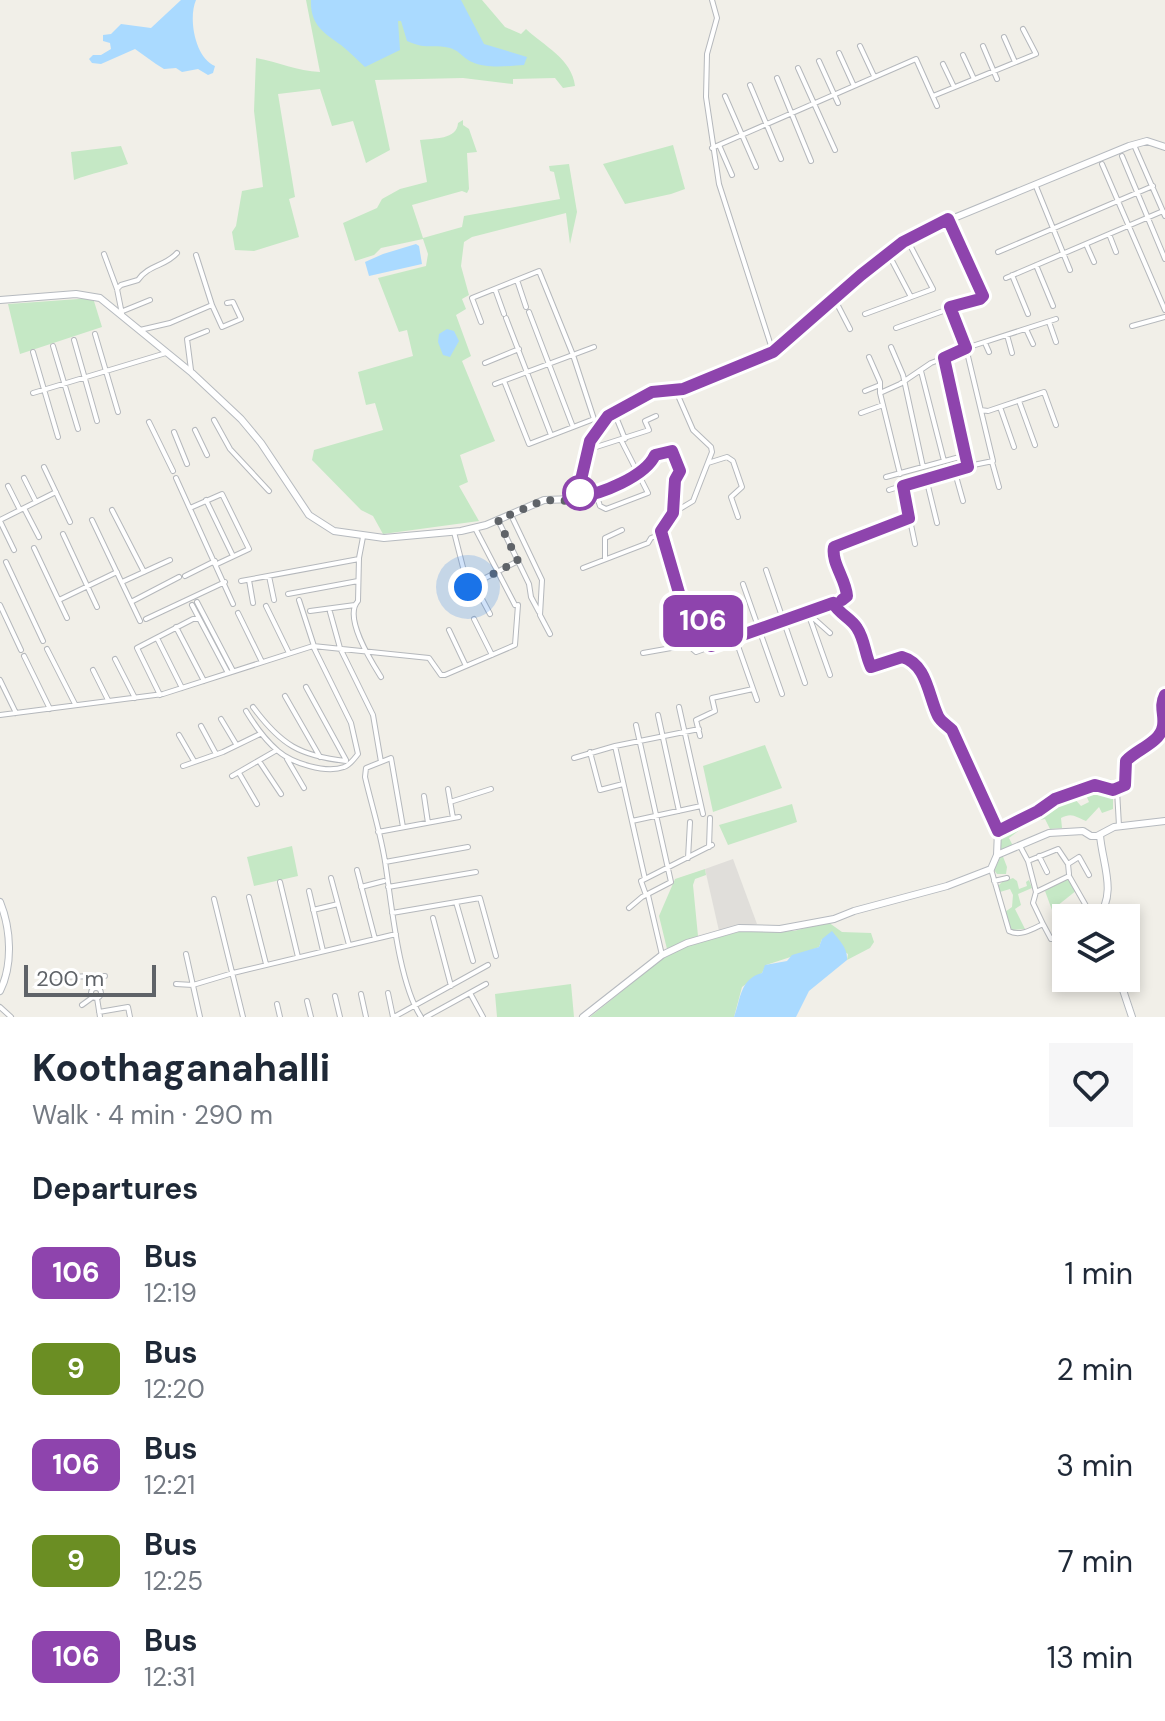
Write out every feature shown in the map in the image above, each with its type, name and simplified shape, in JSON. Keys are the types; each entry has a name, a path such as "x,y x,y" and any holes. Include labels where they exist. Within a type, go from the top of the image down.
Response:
{"street":[{"path":"712,0 717,18 707,54 706,97 712,148 719,184 773,352"},
{"path":"933,96 1036,54 1023,29"},
{"path":"1004,37 1015,62"},
{"path":"860,46 875,77"},
{"path":"983,46 997,79"},
{"path":"839,53 854,86"},
{"path":"963,55 974,79"},
{"path":"712,148 916,59 937,106"},
{"path":"819,61 838,103"},
{"path":"943,64 954,88"},
{"path":"798,68 835,150"},
{"path":"777,78 811,161"},
{"path":"750,85 781,159"},
{"path":"725,96 756,167"},
{"path":"504,381 529,444 573,427 597,422 652,392 676,391 773,352 888,253 915,234 1134,144 1147,141 1165,147"},
{"path":"1006,278 1147,218 1164,214 1134,144"},
{"path":"719,145 732,175"},
{"path":"1122,156 1165,259"},
{"path":"1102,164 1165,310"},
{"path":"1035,184 1070,270"},
{"path":"998,252 1153,186"},
{"path":"896,328 983,296 948,219"},
{"path":"1109,234 1116,252"},
{"path":"1086,244 1094,262"},
{"path":"865,314 933,289 911,247"},
{"path":"117,289 138,280 143,272 172,259 177,253"},
{"path":"888,253 911,297"},
{"path":"104,254 122,314"},
{"path":"196,255 222,327 241,319 233,302 227,303"},
{"path":"1036,265 1053,306"},
{"path":"481,322 472,298 539,271 597,422 587,450 577,497"},
{"path":"1012,275 1028,314"},
{"path":"517,280 573,427"},
{"path":"495,289 551,435"},
{"path":"0,300 87,294 100,298 192,373 241,419 261,443 309,515 334,531 384,538 475,528 544,500 573,501 577,497 596,494 638,472 655,455 672,451 680,471 675,480 673,513"},
{"path":"834,298 850,329"},
{"path":"122,314 150,300"},
{"path":"138,331 170,323 212,305"},
{"path":"950,307 966,348 999,487"},
{"path":"1132,326 1165,317"},
{"path":"880,393 966,348 1056,319"},
{"path":"1049,322 1056,342"},
{"path":"1026,329 1033,344"},
{"path":"192,373 187,339 207,331"},
{"path":"95,334 118,412"},
{"path":"1007,335 1012,353"},
{"path":"74,340 97,421"},
{"path":"985,343 989,352"},
{"path":"53,346 78,429"},
{"path":"495,384 594,347"},
{"path":"891,347 903,381 923,467"},
{"path":"485,363 519,349"},
{"path":"33,352 58,437"},
{"path":"33,393 166,353"},
{"path":"869,357 880,385 900,474"},
{"path":"944,358 968,467"},
{"path":"920,370 944,461"},
{"path":"865,391 880,385"},
{"path":"676,391 693,430 711,447 712,452 693,501 673,513 661,528 684,610 695,606 699,608 711,646"},
{"path":"981,410 1044,392 1056,425"},
{"path":"1019,401 1035,445"},
{"path":"861,413 883,405"},
{"path":"1000,407 1014,447"},
{"path":"596,494 600,506 606,509 647,494 648,490 623,440 614,412"},
{"path":"587,450 649,430 645,421 656,416"},
{"path":"214,420 230,449 269,491"},
{"path":"149,422 173,471"},
{"path":"195,430 207,455"},
{"path":"174,432 187,464"},
{"path":"886,477 967,455"},
{"path":"706,464 727,457 733,461 742,484 742,489 731,497 738,517"},
{"path":"889,490 954,469 992,461"},
{"path":"44,467 70,522"},
{"path":"954,469 963,501"},
{"path":"24,478 36,502"},
{"path":"176,478 233,604"},
{"path":"926,478 937,523"},
{"path":"8,486 39,537"},
{"path":"903,486 915,544"},
{"path":"14,550 0,520 56,492"},
{"path":"131,602 182,576 249,549 222,494 190,508"},
{"path":"206,500 233,557"},
{"path":"112,510 144,572"},
{"path":"511,515 542,580 540,615"},
{"path":"643,653 688,645 696,652 847,596 832,553 834,547 909,518"},
{"path":"92,520 131,602 143,620 225,582"},
{"path":"498,520 550,634"},
{"path":"0,715 160,695 313,646 429,658 441,675 466,666 515,645 516,605 475,528"},
{"path":"605,559 605,538 622,530"},
{"path":"454,532 468,587 518,561"},
{"path":"63,534 97,607"},
{"path":"583,568 648,543 651,538 662,534"},
{"path":"363,537 358,601 353,616 365,651 381,677"},
{"path":"34,548 67,618"},
{"path":"241,581 359,559"},
{"path":"122,582 170,560"},
{"path":"6,562 43,641"},
{"path":"766,570 805,683"},
{"path":"59,600 117,572"},
{"path":"269,576 274,600"},
{"path":"249,580 253,603"},
{"path":"288,594 358,581"},
{"path":"474,584 490,614"},
{"path":"743,584 782,694"},
{"path":"720,595 757,700"},
{"path":"287,758 321,768 341,768 358,754 351,723 313,646 299,600"},
{"path":"833,603 856,625 864,640 871,667 906,657 920,671 931,690 940,720 952,730 998,831 997,855 991,869 1009,931 1014,934 1024,932 1043,924"},
{"path":"194,604 230,672 199,619 194,604"},
{"path":"0,605 50,709"},
{"path":"310,611 355,605"},
{"path":"266,606 289,653"},
{"path":"330,612 340,648 373,715 381,762"},
{"path":"238,613 262,662"},
{"path":"808,613 830,633"},
{"path":"808,613 830,675"},
{"path":"160,695 137,648 193,619 199,619"},
{"path":"474,619 492,655"},
{"path":"176,627 204,681"},
{"path":"449,630 466,666"},
{"path":"157,638 182,688"},
{"path":"47,649 76,705"},
{"path":"115,659 135,698"},
{"path":"93,670 109,701"},
{"path":"0,680 16,713"},
{"path":"306,687 347,764"},
{"path":"700,736 696,720 715,711 712,698 753,689"},
{"path":"998,831 1055,799 1095,785 1117,790 1125,785 1126,761 1154,741 1162,731 1161,705 1165,695"},
{"path":"285,696 321,758"},
{"path":"253,707 267,726 297,751 347,764"},
{"path":"679,707 703,814"},
{"path":"246,711 260,734 287,758 304,788"},
{"path":"658,715 679,811"},
{"path":"221,719 236,744"},
{"path":"629,908 671,882 636,725"},
{"path":"201,726 216,754"},
{"path":"574,758 615,746 699,729"},
{"path":"183,766 260,734"},
{"path":"179,735 195,762"},
{"path":"615,746 645,879"},
{"path":"232,776 277,750"},
{"path":"590,752 600,790 623,784"},
{"path":"403,827 391,758 366,768 396,934 414,1006 424,1017 486,984"},
{"path":"259,761 281,794"},
{"path":"239,773 257,804"},
{"path":"378,832 456,818 448,789"},
{"path":"450,802 491,789"},
{"path":"1117,790 1119,826"},
{"path":"424,796 428,823"},
{"path":"632,821 701,806"},
{"path":"662,955 641,881 711,846 710,818"},
{"path":"997,855 1049,833 1083,831 1091,836 1119,826 1165,821"},
{"path":"688,858 690,822"},
{"path":"1100,835 1108,895 1106,904"},
{"path":"1020,846 1028,861 1036,892 1033,903 1052,939"},
{"path":"385,862 468,847"},
{"path":"1028,861 1058,849 1068,864 1069,876 1086,904"},
{"path":"1039,856 1047,872"},
{"path":"1068,864 1079,857 1089,875"},
{"path":"583,1017 662,955 687,943 739,928 780,929 834,919 947,886 991,869"},
{"path":"357,870 375,939"},
{"path":"388,887 476,872"},
{"path":"1036,892 1069,876"},
{"path":"331,878 349,945"},
{"path":"994,881 1007,878"},
{"path":"361,887 384,881"},
{"path":"280,882 298,957"},
{"path":"309,891 323,951"},
{"path":"249,897 266,965"},
{"path":"392,913 480,898 496,956"},
{"path":"214,899 243,1017"},
{"path":"0,902 6,915 8,935 7,976 0,991"},
{"path":"456,902 473,961"},
{"path":"313,910 339,904"},
{"path":"433,918 451,986"},
{"path":"176,984 193,985 396,934"},
{"path":"186,954 200,1017"},
{"path":"388,993 393,1017 488,965"},
{"path":"82,1005 102,993 91,976"},
{"path":"54,977 105,976"},
{"path":"1124,992 1132,1017"},
{"path":"470,993 483,1017"},
{"path":"361,994 366,1017"},
{"path":"335,996 340,1017"},
{"path":"95,997 100,1015 128,1007 130,1017"},
{"path":"307,1001 311,1017"},
{"path":"277,1004 280,1017"},
{"path":"0,1007 11,1017"}],"shaded area":[{"path":"733,859 757,924 719,931 705,869"}],"green space":[{"path":"306,0 482,0 505,27 521,34 526,29 556,54 569,68 575,86 563,88 555,78 513,79 513,84 463,78 375,80 390,150 366,163 353,121 332,126 320,89 278,94 295,197 289,199 299,237 254,251 235,250 232,232 236,226 242,191 263,187 254,111 256,58 320,72"},
{"path":"463,120 477,152 467,153 469,189 467,193 462,191 412,205 423,238 462,227 464,216 560,199 554,172 550,171 549,166 569,164 577,212 570,244 566,213 472,237 464,242 461,266 469,295 462,299 466,309 456,315 471,356 462,361 495,441 460,455 468,482 459,486 479,521 383,534 373,516 361,510 312,460 314,450 383,430 375,403 366,405 358,372 413,356 407,330 399,332 378,278 426,266 428,254 423,239 381,248 374,255 355,261 343,223 377,208 382,199 400,189 427,182 420,140 454,133 458,123"},
{"path":"673,145 685,189 625,204 603,164"},
{"path":"121,146 128,164 74,180 71,152"},
{"path":"93,298 102,327 20,354 8,304"},
{"path":"765,745 782,788 713,812 703,766"},
{"path":"1103,779 1121,781 1121,785 1113,788 1113,809 1102,813 1099,807 1086,821 1065,816 1061,818 1062,828 1050,829 1045,819 1030,822 1009,838 1014,848 1002,854 1006,874 997,874 994,870 999,860 1002,832 1064,799 1074,798 1081,806 1089,802 1084,790"},
{"path":"792,804 797,822 728,845 719,825"},
{"path":"292,846 298,876 254,886 247,857"},
{"path":"705,869 706,875 695,879 693,885 698,936 667,949 659,916 675,879"},
{"path":"1013,878 1019,889 1027,886 1029,880 1032,888 1018,894 1021,905 1015,909 1025,929 1011,930 1005,912 1012,907 1013,895 1010,889 1000,892 998,886"},
{"path":"1067,878 1077,890 1060,904 1052,904 1052,910 1045,891"},
{"path":"828,922 842,932 871,933 874,942 870,948 847,960 848,954 822,939 819,947 766,965 762,973 742,987 734,1017 590,1017 663,958 690,945 738,932 794,931"},
{"path":"571,984 574,1017 497,1017 495,994"}],"water":[{"path":"181,0 196,0 193,17 195,37 202,55 215,66 213,73 208,75 198,69 182,72 176,68 164,69 135,49 101,64 92,63 89,59 111,49 110,43 103,41 103,35 111,34 121,24 151,28"},
{"path":"311,0 461,0 484,44 527,57 524,65 484,66 450,48 422,46 407,41 401,21 398,21 400,50 365,67 319,27 313,16"},
{"path":"416,244 422,264 369,276 365,262"},
{"path":"447,329 454,331 459,341 450,357 443,355 438,342 439,334"},
{"path":"832,931 845,948 847,960 809,991 796,1017 734,1017 745,985 762,973 765,965 787,961 792,955 819,947 822,939"}],"bus line":[{"name":"106","path":"842,600 847,596 847,589 832,553 834,547 909,518 903,486 968,467 944,358 966,348 950,307 980,299 983,294 948,219 903,242 773,352 683,389 652,392 608,416 590,441 577,497 601,493 635,475 651,463 655,455 671,450 680,471 675,480 673,513 661,531 684,610 695,606 699,608 711,646 833,603 856,625 864,640 871,667 906,657 920,671 931,690 940,720 952,730 998,831 1055,799 1095,785 1117,790 1125,785 1126,761 1154,741 1162,731 1161,705 1165,695"}],"route":[{"path":"468,587 518,561 498,520 544,500 573,501 580,493"}]}
